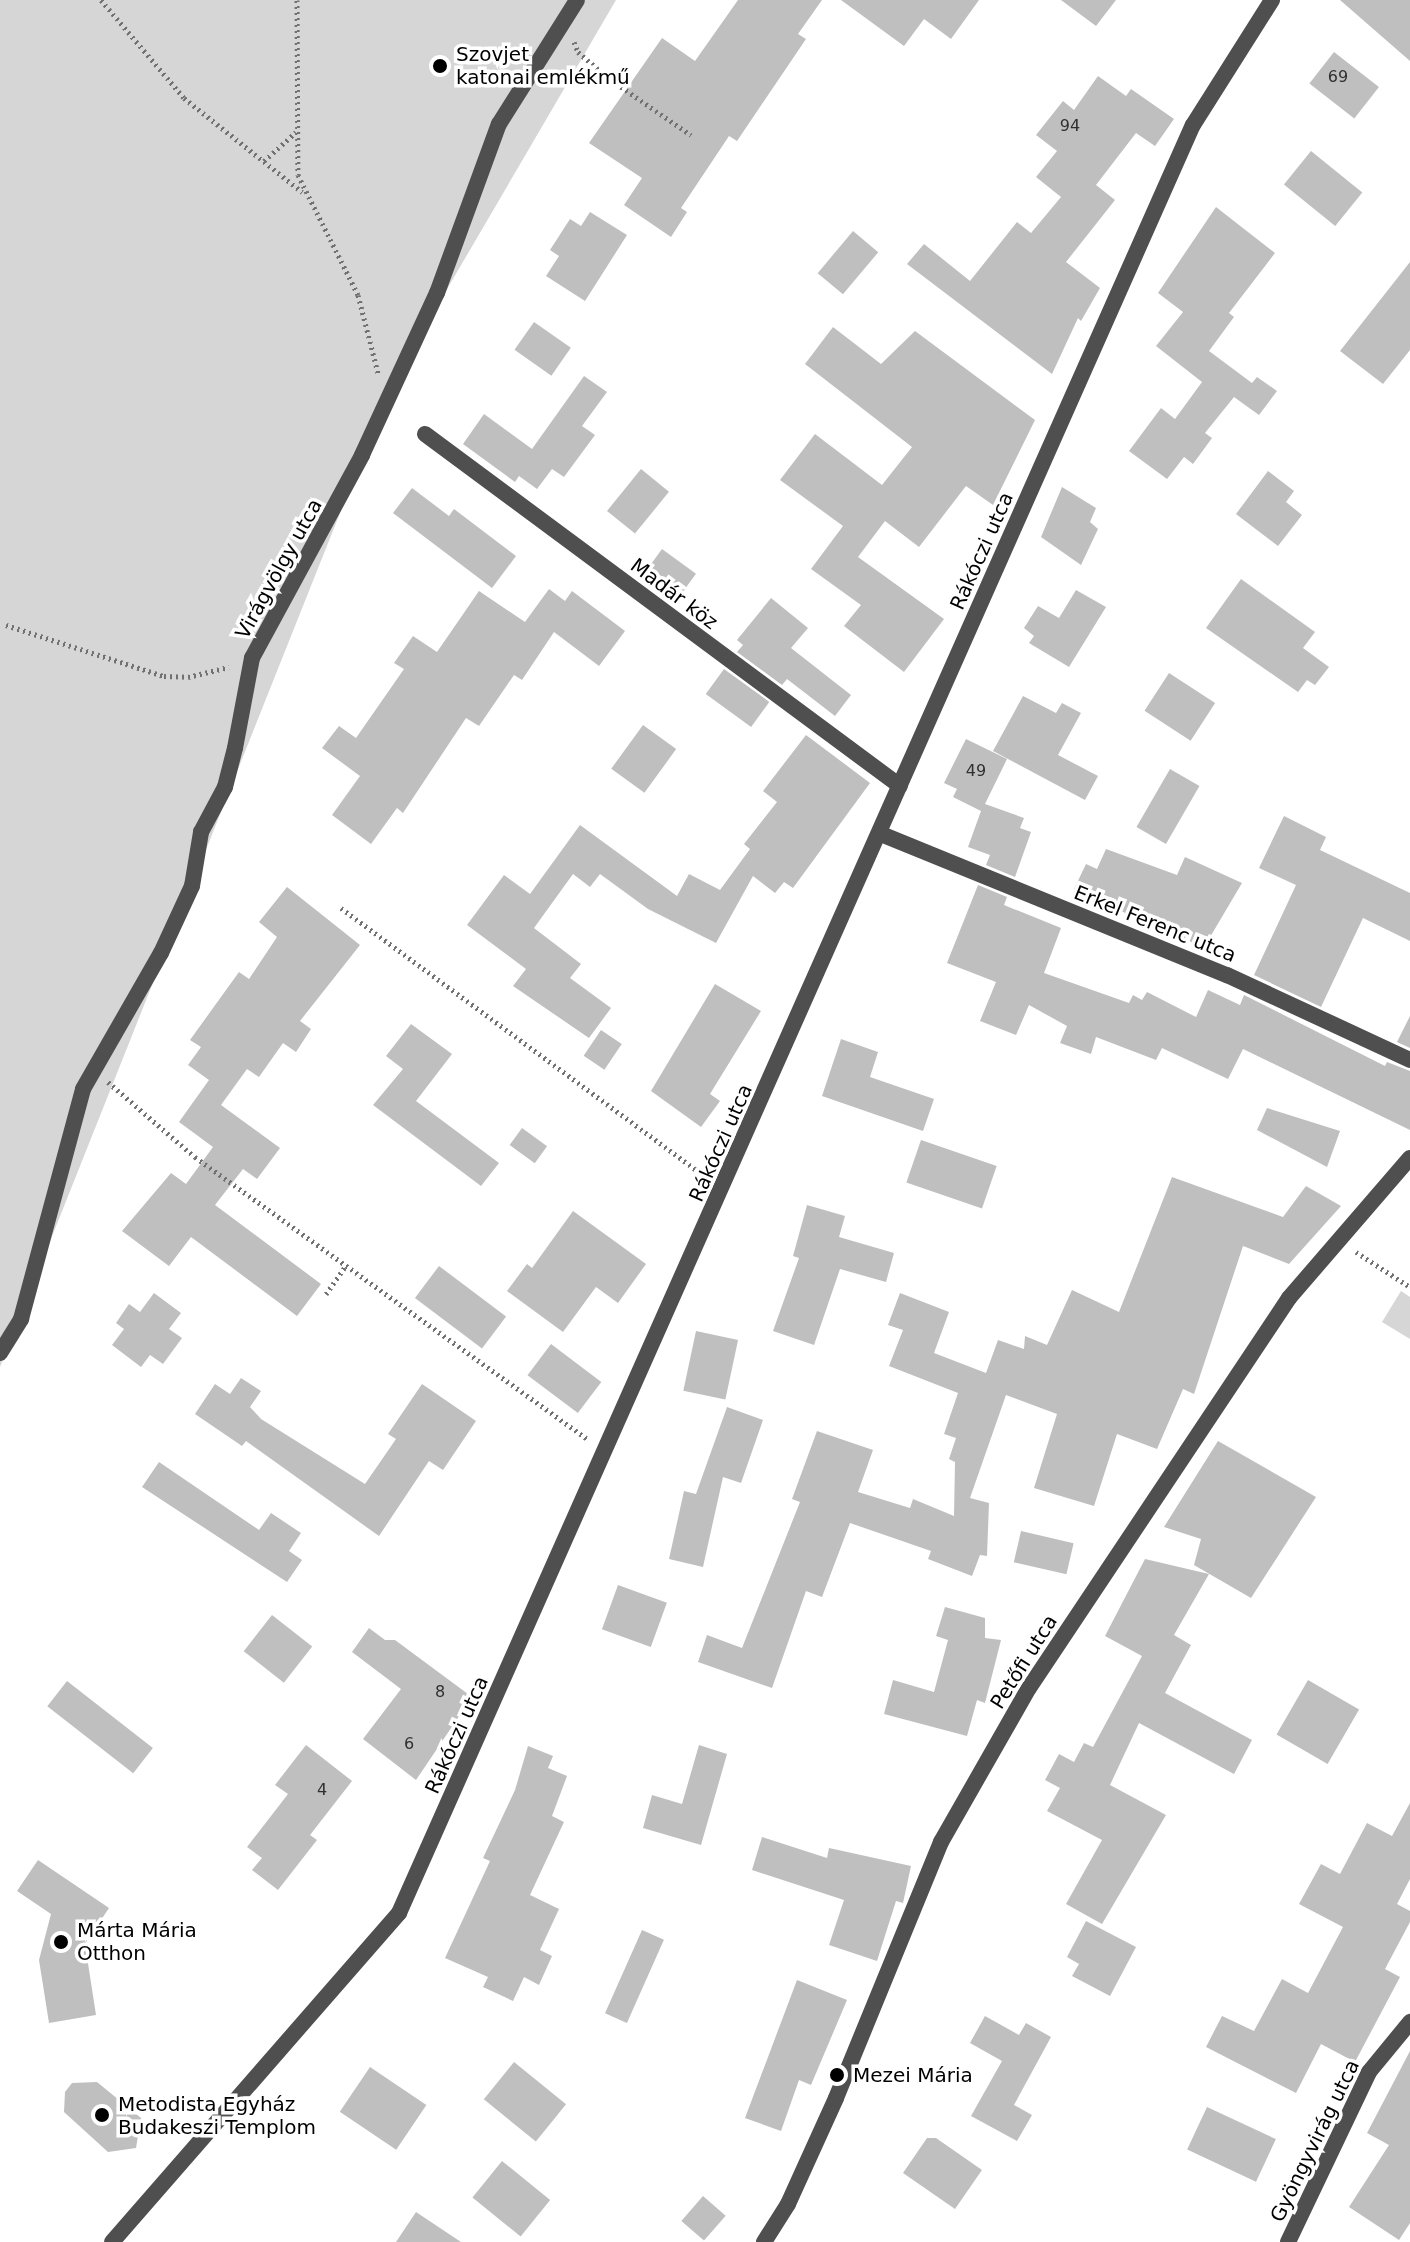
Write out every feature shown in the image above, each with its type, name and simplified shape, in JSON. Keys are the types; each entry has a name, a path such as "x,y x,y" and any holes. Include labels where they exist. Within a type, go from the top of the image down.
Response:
{"street":[{"name":"Virágvölgy utca","path":"0,1353 21,1319 66,1142 93,1069 183,912 201,832 225,787 252,658 331,519 391,385 437,293 499,124 577,0"},
{"name":"Rákóczi utca","path":"112,2242 399,1913 881,834 1193,125 1272,0"},
{"name":"Madár köz","path":"425,434 900,786"},
{"name":"Erkel Ferenc utca","path":"881,834 1227,975 1410,1060"},
{"name":"Petőfi utca","path":"764,2242 788,2204 836,2098 941,1842 1021,1700 1289,1298 1410,1158"},
{"name":"Gyöngyvirág utca","path":"1288,2242 1369,2072 1410,2022"}],"path":[{"path":"101,0 184,98 303,193 340,256 358,295 371,360 391,385"},
{"path":"297,0 297,132 303,193"},
{"path":"565,20 578,52 691,135"},
{"path":"264,161 297,132"},
{"path":"6,625 164,676 200,675 252,658"},
{"path":"341,908 722,1189"},
{"path":"93,1069 195,1157 605,1451"},
{"path":"1338,1241 1410,1287"},
{"path":"326,1294 346,1265"}],"shaded area":[{"path":"0,0 616,0 391,385 0,1367"},
{"path":"1401,1291 1410,1297 1410,1339 1382,1322"}],"building":[{"path":"738,0 822,0 798,34 806,39 737,141 729,136 681,208 687,212 671,237 624,205 642,178 589,143 662,38 695,61"},
{"path":"841,0 979,0 951,39 924,19 904,46"},
{"path":"1061,0 1116,0 1096,26"},
{"path":"1340,0 1410,0 1410,61"},
{"path":"1334,52 1379,87 1354,119 1309,84"},
{"path":"1098,76 1126,96 1131,89 1174,119 1155,146 1136,133 1096,185 1115,200 1066,262 1100,288 1081,321 1078,318 1052,374 907,264 924,244 970,281 1017,222 1031,233 1061,197 1036,177 1057,151 1036,135 1063,101 1074,110"},
{"path":"1311,151 1362,193 1335,226 1284,184"},
{"path":"1216,207 1275,253 1229,313 1234,317 1209,351 1252,383 1257,377 1277,391 1259,415 1234,397 1205,433 1212,438 1193,464 1184,457 1167,479 1129,451 1161,408 1175,419 1202,382 1156,346 1183,312 1158,293"},
{"path":"590,212 627,235 585,301 546,276 559,256 550,250 570,219 581,226"},
{"path":"853,231 878,252 843,294 818,273"},
{"path":"1410,262 1410,350 1383,384 1340,351"},
{"path":"534,322 571,348 551,376 514,350"},
{"path":"833,327 881,364 915,331 1035,420 993,505 966,486 919,547 885,521 858,557 944,619 904,672 844,626 861,605 811,569 843,526 780,480 815,434 882,485 912,447 805,364"},
{"path":"584,376 607,392 582,426 595,435 564,477 552,469 537,489 519,476 515,482 463,444 484,414 532,449"},
{"path":"641,469 669,492 635,534 607,511"},
{"path":"1268,471 1294,491 1286,502 1302,515 1278,546 1236,514"},
{"path":"1062,487 1096,508 1090,522 1098,529 1081,565 1041,537"},
{"path":"412,488 449,516 454,509 516,556 492,588 393,513"},
{"path":"662,549 696,574 678,598 644,573"},
{"path":"1241,579 1315,632 1303,648 1329,667 1315,685 1307,680 1298,692 1206,628"},
{"path":"549,589 565,601 572,591 625,631 599,666 554,632 522,680 514,675 479,726 466,718 403,813 397,808 371,844 332,815 360,776 322,748 339,726 356,738 404,669 394,663 413,636 437,652 479,591 525,622"},
{"path":"1076,590 1106,607 1069,667 1029,643 1034,636 1024,628 1038,606 1059,618"},
{"path":"771,598 808,628 791,648 851,695 835,716 787,679 782,685 737,652 743,645 737,640"},
{"path":"724,669 769,702 751,727 706,694"},
{"path":"1169,673 1215,703 1191,741 1144,711"},
{"path":"1023,696 1056,713 1062,703 1081,713 1058,755 1098,776 1085,800 993,751"},
{"path":"643,725 676,749 644,793 611,769"},
{"path":"806,735 870,783 793,888 784,882 775,893 753,876 716,943 648,909 600,874 590,887 573,874 534,928 581,964 570,978 611,1008 589,1038 513,986 526,969 467,925 504,875 530,894 580,825 677,896 689,874 720,890 750,849 744,844 777,802 763,791"},
{"path":"966,739 1007,759 985,804 1024,818 1020,828 1031,832 1015,877 986,865 990,855 968,847 981,811 953,797 957,789 944,783"},
{"path":"1170,769 1199,786 1166,844 1136,827"},
{"path":"1284,816 1326,837 1320,850 1410,893 1410,941 1363,918 1321,1007 1254,975 1296,885 1259,868"},
{"path":"1106,849 1177,875 1185,857 1242,883 1203,949 1157,922 1155,927 1074,889 1086,864 1097,869"},
{"path":"978,885 1007,897 1004,905 1061,928 1044,973 1129,1003 1133,995 1142,1000 1147,992 1196,1017 1208,990 1240,1005 1244,995 1385,1066 1387,1062 1410,1071 1410,1130 1243,1049 1228,1079 1162,1048 1156,1060 1096,1037 1091,1054 1060,1043 1067,1026 1029,1005 1016,1035 980,1021 996,982 947,963"},
{"path":"287,887 360,945 300,1021 311,1029 296,1052 283,1043 259,1077 247,1069 221,1105 280,1148 257,1179 243,1169 215,1205 321,1284 297,1316 191,1237 169,1266 122,1231 171,1173 186,1184 213,1147 179,1122 209,1080 188,1065 201,1047 190,1040 239,972 249,979 277,937 259,922"},
{"path":"715,984 761,1011 710,1094 720,1101 701,1127 651,1091"},
{"path":"1410,1016 1410,1048 1397,1042"},
{"path":"411,1024 452,1054 416,1101 499,1163 481,1186 373,1105 403,1069 386,1056"},
{"path":"601,1030 622,1044 604,1070 584,1056"},
{"path":"841,1039 878,1052 870,1077 934,1099 923,1131 822,1096"},
{"path":"1267,1108 1340,1131 1327,1167 1257,1130"},
{"path":"522,1128 547,1146 535,1163 510,1145"},
{"path":"921,1140 997,1166 982,1209 906,1183"},
{"path":"1172,1177 1283,1217 1306,1186 1341,1206 1289,1264 1243,1246 1194,1394 1183,1389 1157,1449 1117,1434 1094,1506 1034,1488 1057,1414 1006,1395 970,1498 989,1503 987,1556 980,1555 972,1576 928,1559 931,1551 850,1523 822,1597 806,1591 772,1688 698,1662 707,1635 742,1648 800,1502 792,1499 817,1431 873,1450 858,1492 910,1508 913,1499 954,1516 955,1462 949,1459 956,1438 944,1434 958,1393 889,1366 903,1330 888,1325 900,1293 949,1312 934,1353 986,1373 998,1340 1024,1349 1025,1336 1047,1345 1072,1290 1119,1312"},
{"path":"807,1205 845,1216 839,1237 894,1253 886,1282 840,1269 814,1345 773,1331 799,1258 793,1256"},
{"path":"573,1211 646,1264 618,1303 596,1287 563,1332 507,1291 527,1264 532,1268"},
{"path":"439,1266 506,1317 482,1348 415,1298"},
{"path":"154,1293 181,1313 169,1329 182,1338 163,1364 150,1355 141,1367 112,1345 124,1329 116,1323 129,1304 140,1312"},
{"path":"696,1331 738,1340 725,1400 683,1391"},
{"path":"551,1344 601,1382 578,1413 528,1375"},
{"path":"241,1378 261,1391 250,1407 261,1419 365,1484 396,1439 388,1434 422,1384 476,1421 443,1470 429,1461 379,1536 246,1441 242,1446 195,1414 215,1384 230,1394"},
{"path":"727,1407 763,1420 741,1483 723,1477 703,1567 669,1559 684,1491 696,1494"},
{"path":"1218,1441 1316,1497 1251,1598 1194,1565 1201,1539 1164,1527"},
{"path":"159,1462 259,1530 271,1513 301,1533 289,1551 302,1560 287,1582 142,1487"},
{"path":"1021,1531 1074,1543 1066,1574 1014,1562"},
{"path":"1145,1559 1209,1574 1174,1635 1191,1645 1165,1693 1252,1740 1234,1774 1139,1723 1110,1785 1166,1815 1102,1924 1066,1904 1102,1840 1047,1811 1060,1788 1045,1780 1059,1754 1074,1762 1084,1743 1093,1747 1142,1656 1105,1636"},
{"path":"618,1585 667,1603 651,1647 602,1629"},
{"path":"945,1607 985,1618 985,1638 1001,1640 985,1703 977,1700 967,1736 884,1714 893,1680 934,1692 948,1640 936,1636"},
{"path":"272,1615 312,1646 284,1683 244,1651"},
{"path":"369,1628 385,1640 395,1640 472,1697 416,1780 363,1739 401,1689 352,1652"},
{"path":"1308,1680 1359,1710 1328,1764 1276,1735"},
{"path":"67,1681 153,1748 133,1773 47,1706"},
{"path":"306,1745 352,1781 310,1835 317,1840 278,1890 252,1870 262,1858 247,1847 288,1794 275,1785"},
{"path":"699,1745 727,1754 701,1845 643,1828 652,1795 682,1804"},
{"path":"528,1746 553,1756 548,1768 567,1776 552,1816 564,1822 530,1895 559,1909 540,1950 552,1956 539,1985 524,1977 513,2001 483,1987 488,1977 445,1958 490,1861 483,1858 515,1790"},
{"path":"1410,1803 1410,1879 1397,1904 1410,1911 1410,1922 1385,1969 1400,1977 1355,2062 1321,2044 1296,2093 1206,2047 1222,2016 1254,2031 1282,1979 1308,1993 1343,1927 1299,1904 1321,1864 1340,1874 1367,1823 1392,1836"},
{"path":"762,1837 827,1858 829,1848 911,1866 903,1903 896,1901 877,1961 829,1945 844,1900 752,1870"},
{"name":"Márta Mária Otthon","path":"38,1860 109,1908 85,1944 96,2015 49,2023 39,1960 51,1914 17,1891"},
{"path":"1086,1921 1136,1947 1110,1996 1072,1976 1079,1964 1067,1957"},
{"path":"642,1930 664,1940 627,2023 605,2013"},
{"path":"797,1980 847,2000 811,2085 799,2080 781,2131 745,2118"},
{"path":"985,2016 1019,2035 1026,2023 1051,2037 1014,2105 1032,2115 1017,2141 971,2116 1002,2061 970,2043"},
{"path":"1410,2051 1410,2223 1399,2240 1349,2207 1389,2145 1367,2133"},
{"path":"514,2062 566,2104 536,2141 484,2099"},
{"path":"370,2067 426,2105 396,2150 340,2112"},
{"name":"Metodista Egyház Budakeszi Templom","path":"97,2082 141,2118 136,2148 108,2152 64,2112 65,2092 72,2083"},
{"path":"1207,2107 1276,2139 1256,2182 1187,2150"},
{"path":"927,2138 936,2138 982,2170 955,2209 903,2173"},
{"path":"502,2161 550,2200 521,2237 472,2198"},
{"path":"703,2196 726,2216 704,2241 681,2221"},
{"path":"416,2212 461,2242 396,2242"}],"place":[{"name":"Szovjet katonai emlékmű","path":"440,66"},
{"name":"Márta Mária Otthon","path":"61,1942"},
{"name":"Mezei Mária","path":"837,2075"},
{"name":"Metodista Egyház Budakeszi Templom","path":"102,2115"}]}
